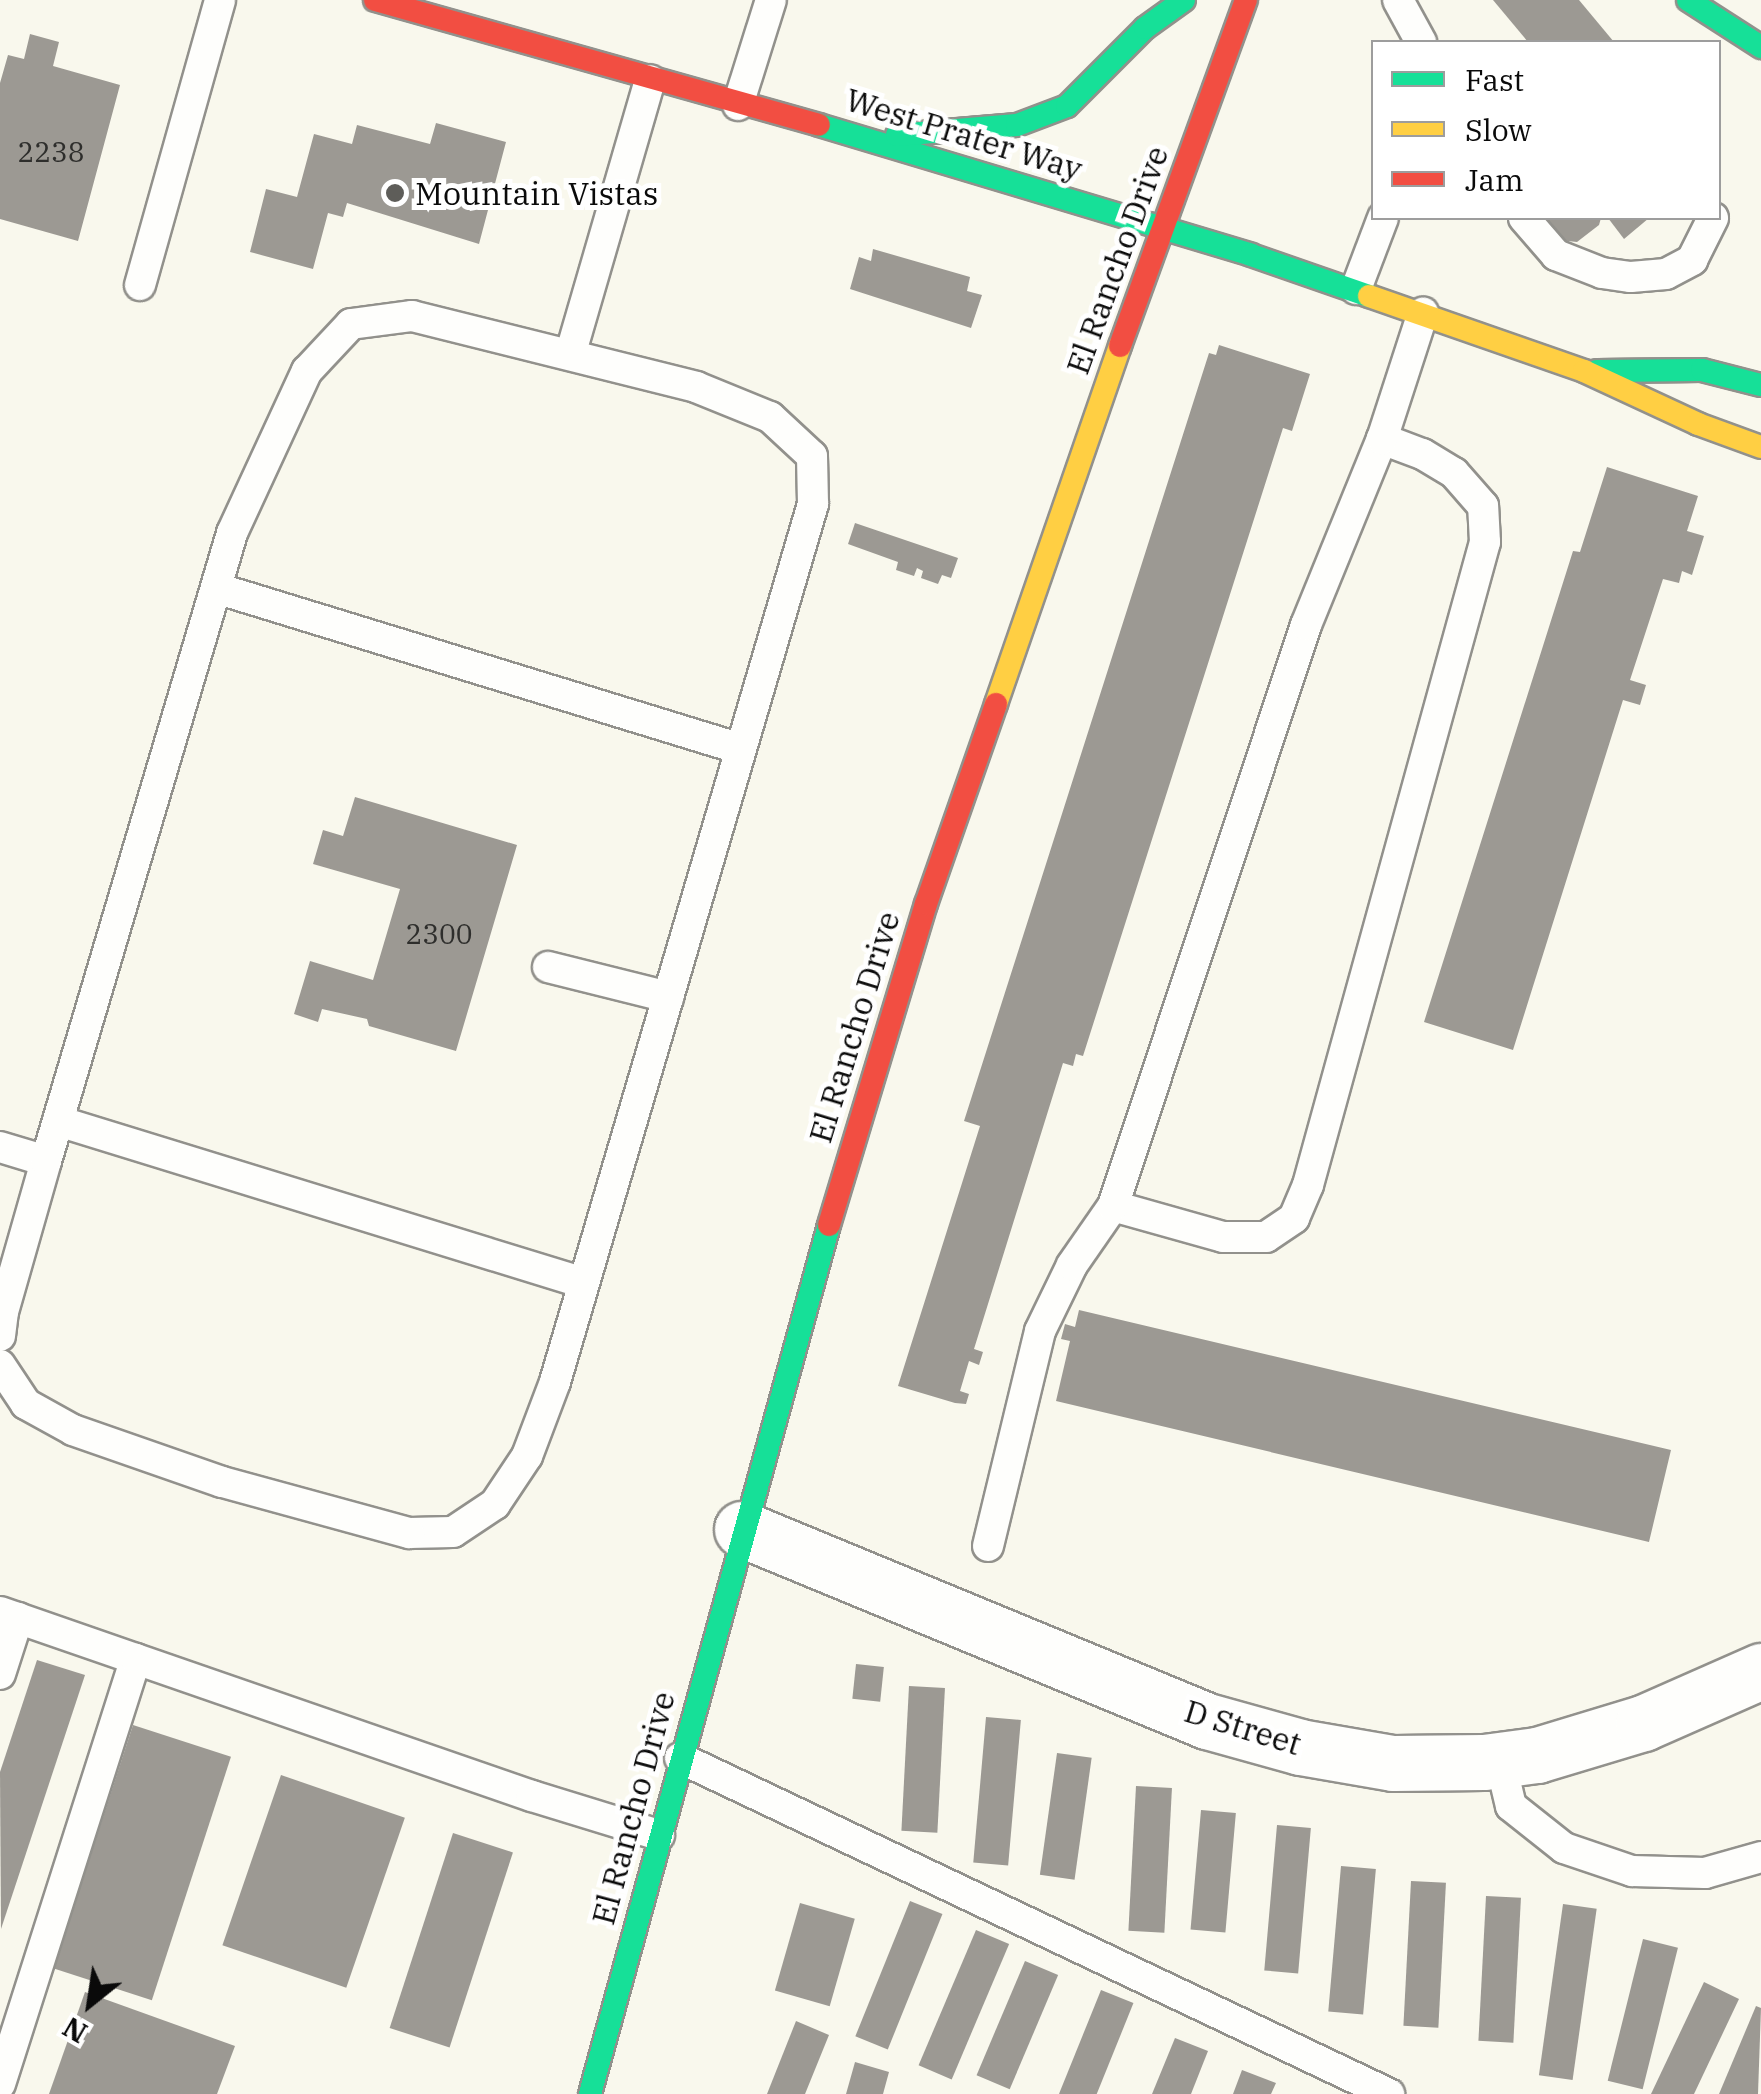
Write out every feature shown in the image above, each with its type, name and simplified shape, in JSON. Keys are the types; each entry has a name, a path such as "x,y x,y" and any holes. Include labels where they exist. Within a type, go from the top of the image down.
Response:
{"main road":[{"name":"West Prater Way","path":"375,0 650,80 870,137 1163,227 1584,371 1698,424 1761,447"},
{"path":"870,137 1017,125 1067,106 1145,28 1184,0"},
{"name":"El Rancho Drive","path":"590,2094 856,1122 920,922 1246,0"},
{"path":"1688,0 1761,47"},
{"name":"West Prater Way","path":"1584,371 1702,370 1761,385"}],"street":[{"name":"D Street","path":"742,1528 1206,1721 1300,1746 1393,1763 1500,1760 1554,1750 1642,1723 1761,1671"}],"lane":[{"path":"140,285 220,0"},
{"path":"738,104 772,0"},
{"path":"1398,0 1420,40"},
{"path":"571,352 650,80"},
{"path":"1356,290 1382,220"},
{"path":"1526,220 1556,254 1602,273 1631,277 1666,274 1692,260 1711,220"},
{"path":"988,1546 1040,1331 1072,1266 1113,1206 1306,625 1382,439 1423,313"},
{"path":"0,1336 3,1312 46,1161 232,533 307,371 351,324 412,316 571,352 696,386 770,417 812,456 812,504 584,1283 528,1456 496,1504 453,1532 408,1533 222,1482 73,1430 26,1404 0,1365"},
{"path":"1113,1206 1224,1237 1266,1237 1294,1218 1308,1185 1485,542 1483,506 1454,473 1422,454 1382,439"},
{"path":"216,588 741,749"},
{"path":"548,967 668,997"},
{"path":"58,1121 584,1283"},
{"path":"0,1147 46,1161"},
{"path":"0,1674 9,1615 532,1796 659,1835"},
{"path":"0,2084 136,1659"},
{"path":"680,1758 1388,2094"},
{"path":"1500,1760 1511,1806 1564,1848 1632,1871 1705,1874 1761,1857"}],"building":[{"path":"1493,0 1579,0 1612,40 1526,40"},
{"path":"30,34 59,42 53,66 120,85 78,241 0,219 0,83 8,55 24,59"},
{"name":"Mountain Vistas","path":"436,123 506,142 479,244 347,203 343,217 328,213 313,269 250,252 266,189 297,197 314,134 352,144 357,125 430,144"},
{"path":"1535,220 1600,220 1577,242 1550,239"},
{"path":"1610,220 1647,220 1624,239"},
{"path":"873,249 970,277 967,291 982,295 971,328 850,289 859,257 871,261"},
{"path":"1219,345 1310,374 1292,431 1283,428 1083,1056 1076,1054 1073,1066 1063,1063 974,1349 983,1352 979,1365 969,1361 960,1391 969,1394 966,1404 955,1403 898,1386 980,1126 964,1121 1209,353 1216,355"},
{"path":"1607,467 1698,496 1687,531 1704,536 1692,575 1682,571 1679,583 1663,579 1630,680 1646,685 1640,705 1623,700 1513,1050 1424,1022 1573,551 1580,552"},
{"path":"855,523 958,558 951,578 942,575 938,584 921,578 923,571 917,568 914,576 896,570 898,562 848,544"},
{"path":"355,797 517,845 456,1051 369,1026 367,1019 322,1009 318,1022 294,1014 310,961 373,980 400,889 313,864 323,830 343,836"},
{"path":"1079,1310 1671,1450 1649,1542 1056,1401 1070,1341 1061,1339 1065,1324 1075,1327"},
{"path":"37,1660 85,1675 1,1929 0,1772"},
{"path":"856,1664 884,1667 880,1702 852,1699"},
{"path":"909,1686 945,1688 937,1833 901,1831"},
{"path":"986,1717 1021,1720 1008,1865 973,1862"},
{"path":"133,1725 231,1757 152,2000 54,1968"},
{"path":"1057,1753 1092,1758 1075,1880 1040,1875"},
{"path":"281,1775 405,1818 346,1988 222,1945"},
{"path":"1136,1786 1172,1788 1164,1933 1128,1931"},
{"path":"1201,1810 1236,1813 1225,1933 1191,1930"},
{"path":"1277,1825 1311,1828 1298,1973 1264,1970"},
{"path":"453,1833 513,1852 450,2047 390,2028"},
{"path":"1341,1866 1376,1869 1363,2014 1328,2011"},
{"path":"1411,1881 1446,1883 1438,2028 1403,2026"},
{"path":"1486,1896 1521,1898 1513,2043 1478,2041"},
{"path":"910,1901 942,1914 888,2049 855,2036"},
{"path":"800,1903 855,1919 830,2006 775,1990"},
{"path":"1563,1904 1597,1909 1573,2080 1539,2075"},
{"path":"976,1930 1009,1944 952,2079 919,2065"},
{"path":"1643,1939 1678,1948 1643,2089 1608,2081"},
{"path":"1025,1961 1058,1975 1010,2089 977,2075"},
{"path":"1704,1982 1739,1999 1694,2094 1651,2094"},
{"path":"1101,1990 1133,2003 1097,2094 1059,2094"},
{"path":"85,1992 235,2046 217,2094 49,2094"},
{"path":"1756,2006 1761,2008 1758,2094 1719,2094"},
{"path":"796,2021 829,2035 805,2094 767,2094"},
{"path":"1175,2038 1208,2051 1191,2094 1152,2094"},
{"path":"855,2062 889,2072 883,2094 846,2094"},
{"path":"1242,2070 1276,2083 1271,2094 1233,2094"}],"traffic: fast":[{"path":"897,135 1017,125 1067,106 1145,28 1184,0"},
{"path":"1688,0 1761,47"},
{"path":"819,125 1251,255 1369,296"},
{"path":"1597,371 1702,370 1761,385"},
{"path":"590,2094 829,1225"}],"traffic: slow":[{"path":"1369,296 1584,371 1698,424 1761,447"},
{"path":"996,704 1120,346"}],"traffic: jam":[{"path":"375,0 819,125"},
{"path":"1120,346 1246,0"},
{"path":"829,1225 926,904 996,704"}],"place":[{"name":"Mountain Vistas","path":"395,193"}]}
